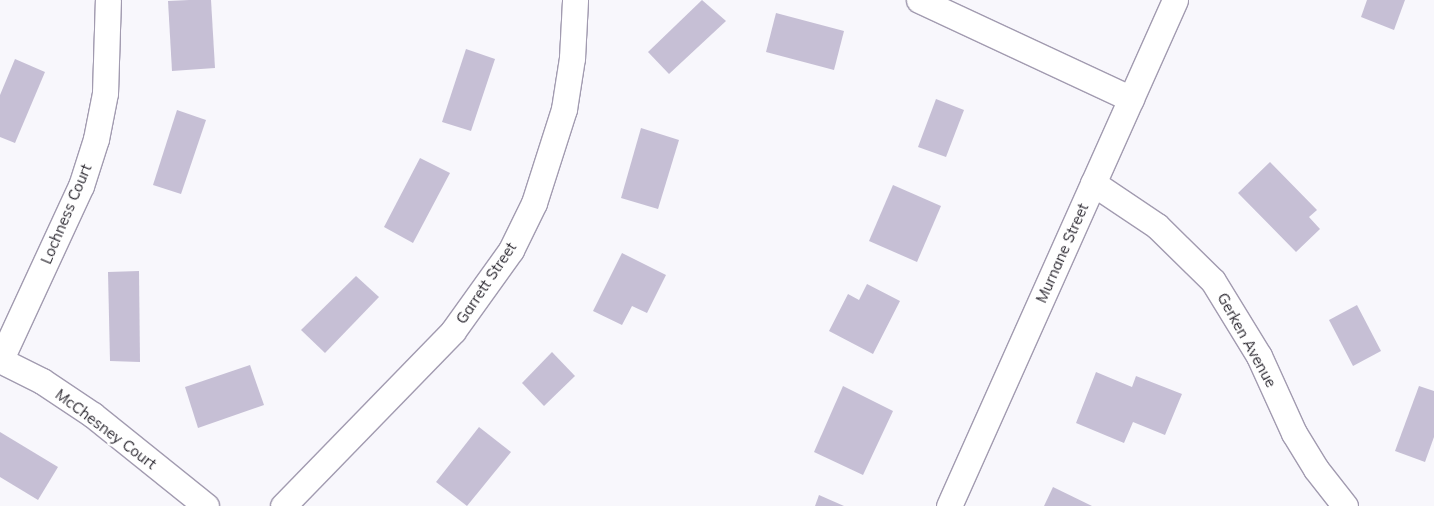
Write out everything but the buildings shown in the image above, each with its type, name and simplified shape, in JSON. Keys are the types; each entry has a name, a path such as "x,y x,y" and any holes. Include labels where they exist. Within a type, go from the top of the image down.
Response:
{"street":[{"name":"Lochness Court","path":"0,360 81,186 96,139 106,83 108,0"},
{"name":"Garrett Street","path":"283,506 453,331 511,250 534,203 564,109 572,58 575,0"},
{"path":"919,0 1131,99"},
{"name":"Murnane Street","path":"949,506 1175,0"},
{"name":"Gerken Avenue","path":"1093,183 1157,226 1213,281 1259,356 1298,440 1345,506"},
{"name":"McChesney Court","path":"0,360 93,415 206,506"}]}
